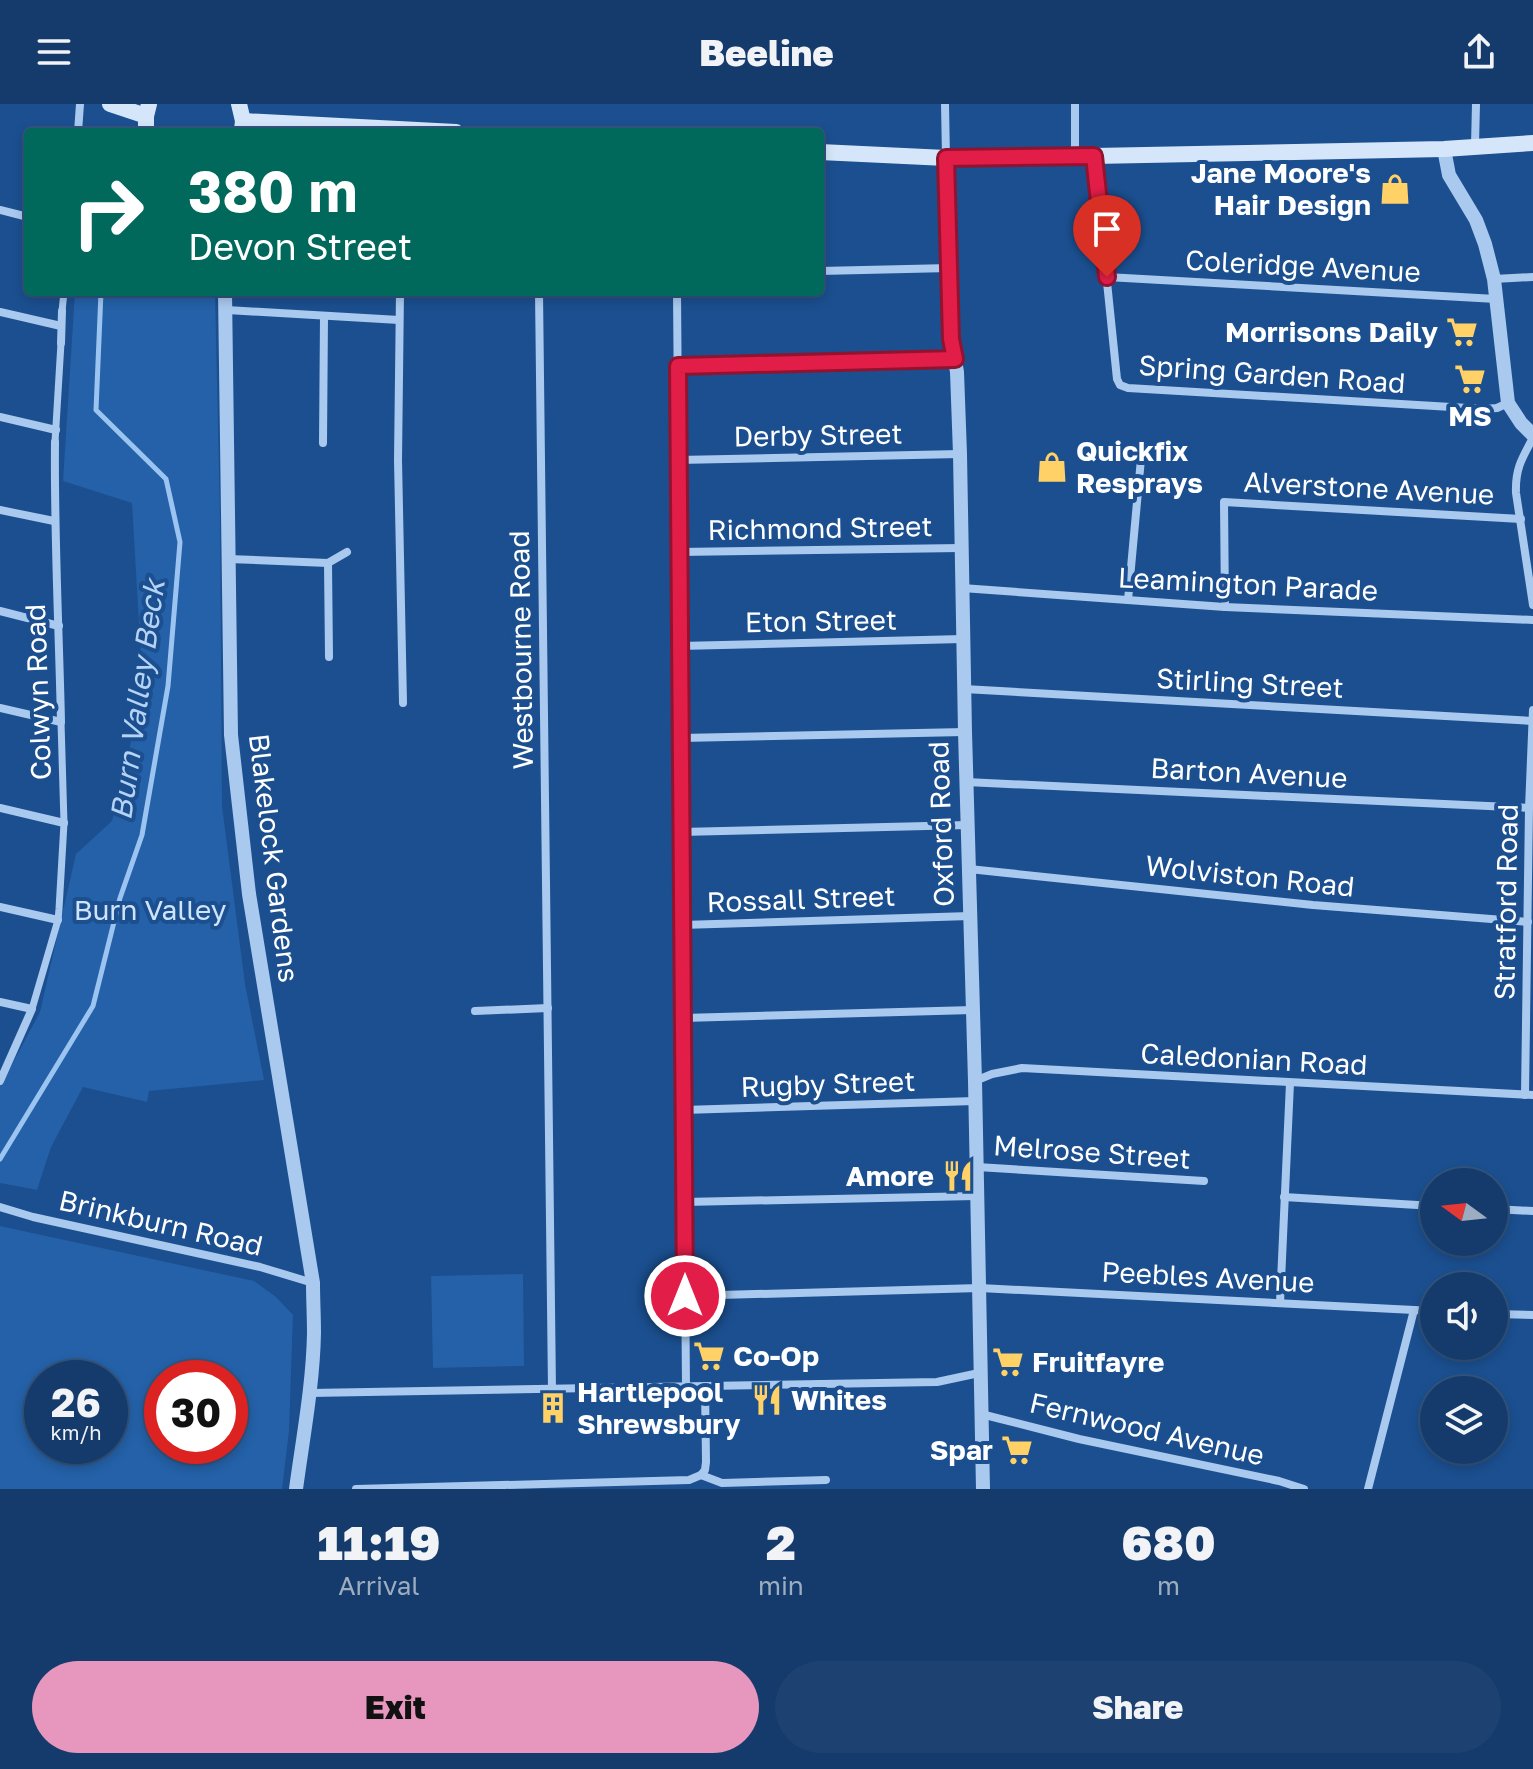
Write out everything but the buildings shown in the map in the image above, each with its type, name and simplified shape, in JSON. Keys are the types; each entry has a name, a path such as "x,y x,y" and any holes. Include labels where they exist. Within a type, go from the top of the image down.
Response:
{"main road":[{"path":"110,104 147,117"},
{"path":"239,104 242,126 313,128"},
{"path":"824,152 946,158 1075,157 1444,149 1533,143"}],"street":[{"path":"78,128 80,104"},
{"path":"945,104 946,158"},
{"path":"1075,104 1075,157"},
{"path":"1475,145 1476,104"},
{"path":"1444,149 1449,175 1476,220 1494,279 1508,403 1533,436 1515,478 1533,605"},
{"name":"Spring Garden Road","path":"1094,156 1120,385 1128,388 1485,409 1508,403"},
{"name":"Oxford Road","path":"946,158 951,339 957,372 960,454 983,1489"},
{"path":"0,210 24,216"},
{"path":"824,271 950,268"},
{"name":"Coleridge Avenue","path":"1107,277 1496,299"},
{"path":"1494,279 1533,277"},
{"name":"Colwyn Road","path":"0,1081 32,1009 58,920 64,823 54,521 64,296"},
{"name":"Blakelock Gardens","path":"225,296 231,735 251,910 313,1283 310,1393 296,1489"},
{"path":"400,296 398,460 403,703"},
{"name":"Westbourne Road","path":"539,296 552,1390"},
{"path":"677,296 686,1387"},
{"path":"227,310 399,320"},
{"path":"0,312 61,326"},
{"path":"323,443 324,316"},
{"path":"678,366 955,359"},
{"path":"0,417 56,430"},
{"path":"1128,600 1142,448"},
{"name":"Derby Street","path":"678,460 960,454"},
{"name":"Alverstone Avenue","path":"1225,607 1224,502 1521,519"},
{"path":"0,510 54,521"},
{"name":"Richmond Street","path":"679,552 961,548"},
{"path":"228,559 328,563 347,552"},
{"path":"328,563 329,657"},
{"name":"Leamington Parade","path":"962,588 1225,607 1533,620"},
{"path":"0,611 59,626"},
{"name":"Eton Street","path":"680,646 963,639"},
{"name":"Stirling Street","path":"964,689 1533,721"},
{"path":"0,708 61,722"},
{"name":"Stratford Road","path":"1529,1095 1529,808 1533,710"},
{"path":"681,738 965,732"},
{"name":"Barton Avenue","path":"966,782 1529,808"},
{"path":"0,808 64,823"},
{"path":"681,832 968,825"},
{"name":"Wolviston Road","path":"969,869 1313,905 1528,922"},
{"path":"0,907 58,920"},
{"name":"Rossall Street","path":"682,925 970,916"},
{"path":"0,1002 32,1009"},
{"path":"475,1011 548,1008"},
{"path":"683,1018 973,1010"},
{"name":"Caledonian Road","path":"975,1081 1022,1068 1529,1095"},
{"path":"1280,1303 1290,1083"},
{"name":"Rugby Street","path":"683,1110 975,1101"},
{"name":"Melrose Street","path":"977,1167 1204,1181"},
{"path":"684,1202 976,1196"},
{"path":"1284,1197 1420,1205"},
{"name":"Brinkburn Road","path":"0,1207 260,1267 313,1283"},
{"path":"1508,1210 1533,1211"},
{"name":"Peebles Avenue","path":"685,1296 980,1288 1420,1310"},
{"path":"1368,1489 1414,1310"},
{"path":"1508,1314 1533,1315"},
{"path":"310,1393 937,1382 979,1373"},
{"path":"701,1475 706,1462 705,1386"},
{"name":"Fernwood Avenue","path":"981,1414 1304,1489"},
{"path":"356,1489 689,1480 701,1475 722,1483 826,1480"}],"green space":[{"name":"Burn Valley","path":"75,296 215,296 222,806 245,984 264,1080 149,1091 147,1102 83,1087 51,1147 37,1190 0,1183 0,1087 40,1012 76,854 112,821 143,692 132,503 63,481"},
{"path":"0,1226 254,1281 276,1297 293,1315 289,1431 282,1489 0,1489"},
{"path":"523,1274 524,1366 433,1368 431,1276"}],"waterway":[{"name":"Burn Valley Beck","path":"0,1159 93,1006 120,898 142,835 168,686 180,542 166,479 96,410 101,296"}],"place":[{"name":"Jane Moore's Hair Design","path":"1395,189"},
{"name":"Morrisons Daily","path":"1462,332"},
{"name":"MS","path":"1470,379"},
{"name":"Quickfix Resprays","path":"1052,467"},
{"name":"Amore","path":"958,1176"},
{"name":"Co-Op","path":"709,1356"},
{"name":"Fruitfayre","path":"1008,1362"},
{"name":"Whites","path":"767,1400"},
{"name":"Hartlepool Shrewsbury","path":"553,1408"},
{"name":"Spar","path":"1017,1450"}],"route":[{"path":"685,1296 678,366 955,359 951,339 946,158 1094,156 1107,277"}]}
